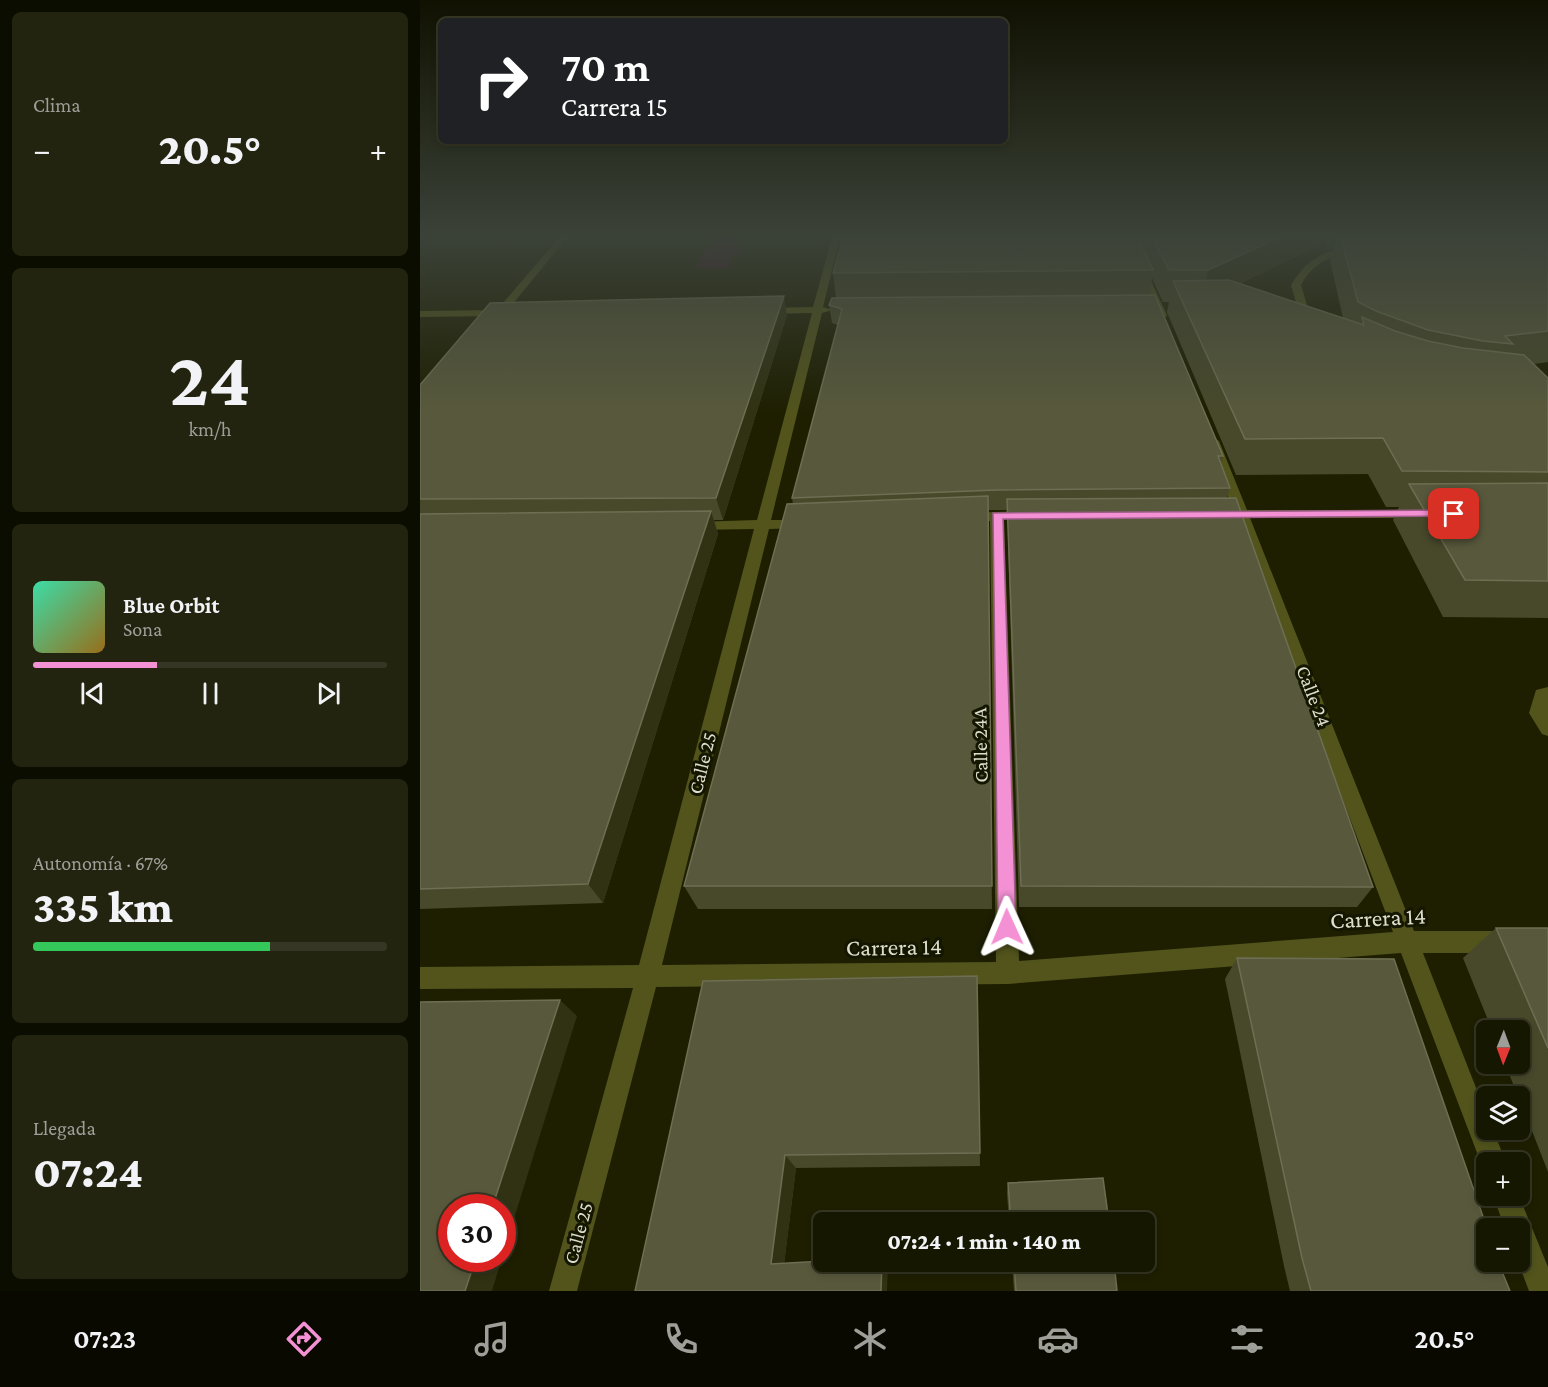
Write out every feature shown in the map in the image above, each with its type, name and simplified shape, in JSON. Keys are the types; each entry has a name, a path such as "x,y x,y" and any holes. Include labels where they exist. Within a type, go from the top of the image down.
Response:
{"street":[{"path":"486,331 516,294"},
{"name":"Calle 25","path":"562,1291 647,978 823,294"},
{"path":"1152,294 1167,329"},
{"path":"1296,294 1296,306 1324,327"},
{"path":"760,311 842,310"},
{"path":"420,314 512,313"},
{"name":"Calle 24","path":"1208,427 1244,514 1490,1152"},
{"path":"1208,514 1431,514"},
{"path":"950,518 1044,515"},
{"name":"Calle 24A","path":"997,516 1008,973"},
{"path":"680,527 821,523"},
{"path":"1548,694 1542,695 1538,712 1548,729"},
{"name":"Carrera 14","path":"420,978 647,978 1008,973 1408,942 1548,942"},
{"path":"1530,1257 1543,1291"}],"building":[{"path":"1179,294 1272,294 1364,325 1362,317 1395,331 1428,341 1463,348 1524,355 1548,378 1548,472 1402,471 1383,438 1245,439"},
{"path":"1356,294 1548,294 1548,331 1505,336 1513,344 1483,341 1428,330 1358,302"},
{"path":"1155,295 1223,456 1218,456 1230,488 997,490 792,498 842,309 829,305 832,298"},
{"path":"784,296 716,498 420,499 420,385 490,303"},
{"path":"1548,483 1548,581 1465,580 1409,484"},
{"path":"988,496 992,886 684,886 787,504"},
{"path":"1236,498 1373,887 1021,886 1007,499"},
{"path":"711,511 588,884 420,889 420,514"},
{"path":"1496,928 1548,928 1548,1048"},
{"path":"1237,958 1394,959 1476,1196 1476,1206 1479,1206 1484,1218 1476,1218 1476,1272 1502,1272 1510,1291 1311,1291"},
{"path":"977,976 980,1153 785,1155 771,1264 813,1262 813,1272 882,1272 881,1291 635,1291 703,981"},
{"path":"560,1000 497,1194 438,1194 438,1272 471,1272 465,1291 420,1291 420,1002"},
{"path":"1103,1178 1108,1212 1010,1212 1008,1183"},
{"path":"1015,1272 1115,1272 1117,1291 1016,1291"}],"route":[{"path":"1007,927 997,516 1454,514"}]}
